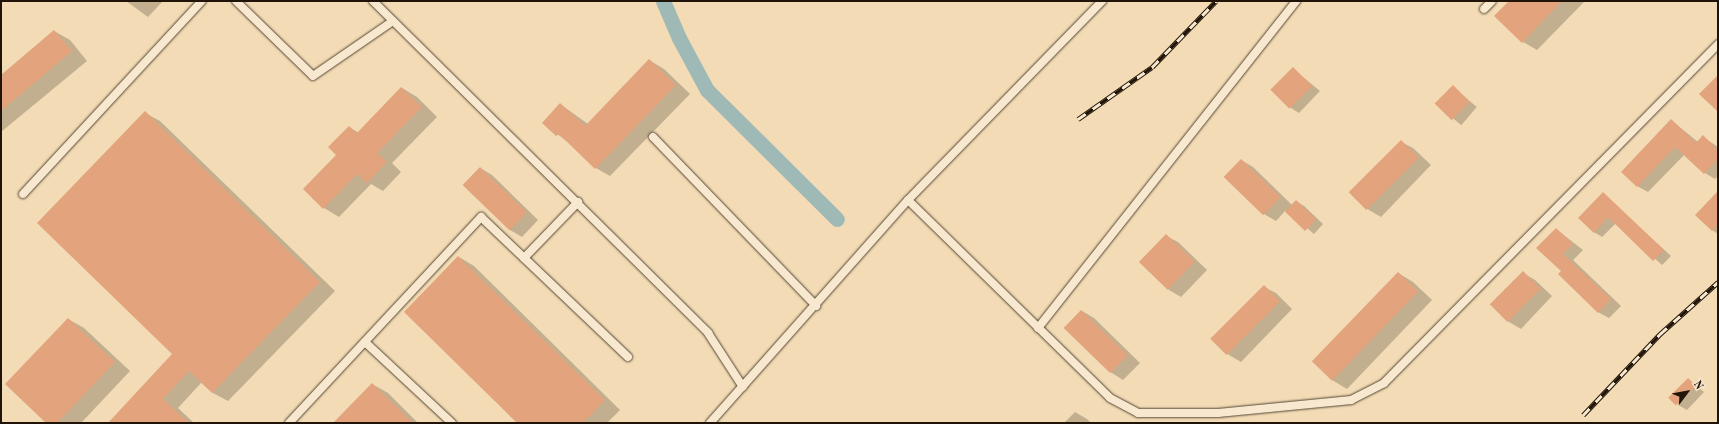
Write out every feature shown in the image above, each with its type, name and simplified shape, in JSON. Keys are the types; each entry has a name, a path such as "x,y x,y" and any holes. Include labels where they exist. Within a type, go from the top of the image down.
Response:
{"lane":[{"path":"23,194 202,1"},
{"path":"236,1 313,76 392,21"},
{"path":"373,1 578,202 708,333 743,387"},
{"path":"710,423 816,306 908,200 1102,1"},
{"path":"1038,328 1296,1"},
{"path":"1484,9 1492,1"},
{"path":"908,200 1110,398 1138,413 1218,413 1351,400 1384,383 1718,44"},
{"path":"653,137 816,306"},
{"path":"524,258 578,202"},
{"path":"289,423 481,217 628,357"},
{"path":"365,342 452,423"}],"building":[{"path":"1509,1 1562,1 1522,43 1494,16"},
{"path":"54,30 72,51 1,111 1,75"},
{"path":"649,59 676,85 595,169 559,134 556,136 542,123 560,103 585,126"},
{"path":"1293,67 1312,86 1289,109 1270,90"},
{"path":"1718,75 1718,112 1699,94"},
{"path":"1453,85 1470,102 1452,120 1435,103"},
{"path":"401,87 422,107 377,153 387,162 367,183 357,174 323,209 303,189 336,155 328,147 349,126 357,133"},
{"path":"145,111 320,282 212,393 189,371 163,399 189,423 108,423 172,354 37,223"},
{"path":"1671,119 1696,143 1703,135 1718,150 1718,159 1704,174 1675,147 1637,187 1621,172"},
{"path":"1401,140 1419,158 1366,210 1349,192"},
{"path":"1241,159 1281,197 1263,215 1224,177"},
{"path":"480,167 527,212 509,230 463,185"},
{"path":"1718,191 1718,224 1712,231 1695,215"},
{"path":"1603,192 1664,250 1653,261 1608,217 1594,233 1578,218"},
{"path":"1296,200 1316,219 1305,231 1285,212"},
{"path":"1556,228 1573,244 1563,254 1611,299 1598,313 1558,274 1561,271 1536,248"},
{"path":"1166,234 1195,262 1168,290 1139,262"},
{"path":"458,256 605,400 583,423 517,423 404,312"},
{"path":"1523,271 1541,289 1507,322 1490,304"},
{"path":"1398,272 1418,291 1332,381 1312,361"},
{"path":"1264,285 1280,301 1227,355 1210,339"},
{"path":"1081,310 1128,355 1110,373 1064,328"},
{"path":"68,318 115,362 57,423 46,423 5,384"},
{"path":"1688,378 1696,386 1676,406 1668,398"},
{"path":"372,383 413,423 333,423"}],"waterway":[{"path":"663,1 679,38 707,90 837,219"}],"railway":[{"path":"1078,119 1152,67 1216,1"},
{"path":"1583,415 1660,334 1718,282"}]}
